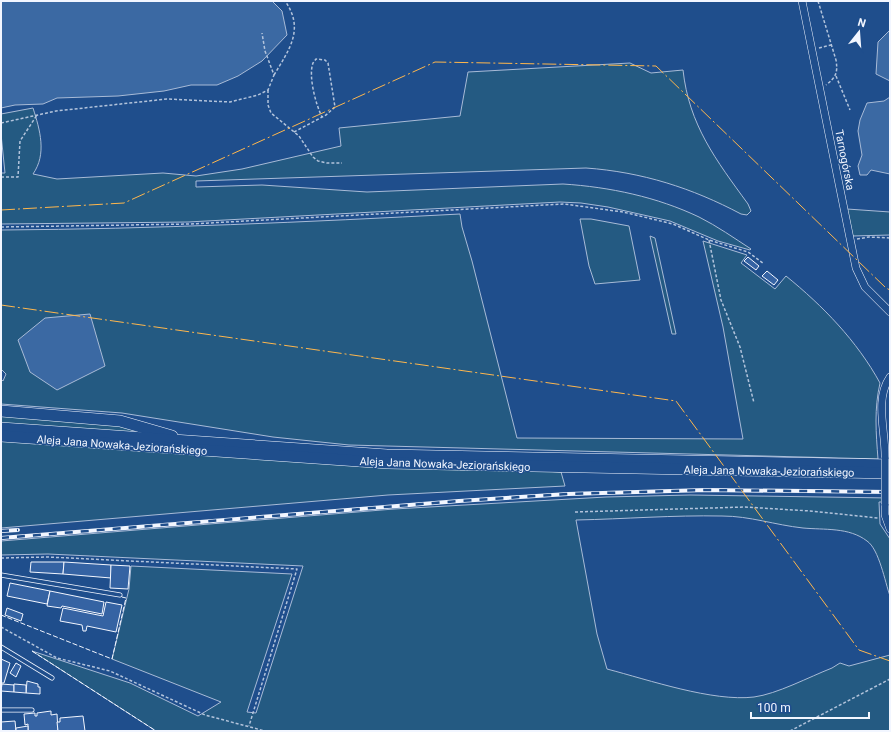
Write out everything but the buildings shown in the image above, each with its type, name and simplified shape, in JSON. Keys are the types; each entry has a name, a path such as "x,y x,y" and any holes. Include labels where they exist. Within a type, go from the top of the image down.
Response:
{"main road":[{"path":"1,411 120,420 192,442"},
{"name":"Aleja Jana Nowaka-Jeziorańskiego","path":"1,428 387,455 888,462"},
{"name":"Aleja Jana Nowaka-Jeziorańskiego","path":"1,436 388,463 890,474"}],"street":[{"name":"Tarnogórska","path":"802,1 850,240 860,279 872,296 890,312"},
{"path":"890,377 884,386 881,399 888,462 884,504 886,519 890,529"}],"lane":[{"path":"1,575 120,595"},
{"path":"1,647 52,678"},
{"path":"1,710 32,710"}],"path":[{"path":"285,1 290,8 294,21 294,39 274,75 268,90 268,105 271,112 299,136 313,157 318,161 327,163 342,162"},
{"path":"818,1 836,60 836,76 850,110"},
{"path":"262,33 274,75"},
{"path":"811,50 831,45"},
{"path":"294,132 322,118 331,112 335,107 328,63 325,60 319,59 313,62 311,73 316,103 322,118"},
{"path":"820,90 836,76"},
{"path":"1,123 37,115 167,99 230,102 258,95 268,90"},
{"path":"1,177 18,177 20,141 37,115"},
{"path":"1,226 190,224 564,204 623,212 673,224 709,240 748,252 764,264"},
{"path":"850,240 869,237 890,238"},
{"path":"709,240 721,300 740,347 754,404"},
{"path":"575,512 751,508 810,510 886,519"},
{"path":"1,558 48,557 297,569 249,726"},
{"path":"1,627 57,658 110,671 205,716 265,731"},
{"path":"790,731 890,679"}],"shaded area":[{"path":"1,1 272,1 282,11 287,35 262,61 238,76 217,85 191,85 164,91 118,96 57,98 43,104 15,105 1,108"},
{"path":"890,30 890,81 876,74 878,42"},
{"path":"630,63 651,73 683,70 686,90 698,125 715,157 748,204 751,211 747,215 741,214 704,196 647,177 586,168 196,181 196,187 262,185 367,192 563,184 581,185 633,194 683,210 712,224 751,249 750,250 718,241 670,221 608,207 560,202 188,222 1,224 1,173 5,173 1,134 1,114 33,108 40,133 41,150 40,158 33,174 57,179 163,173 196,176 242,169 341,146 339,128 460,116 468,72"},
{"path":"890,97 890,174 871,170 867,175 860,175 858,166 862,155 858,131 860,120 867,103 884,101"},
{"path":"847,209 890,212 890,235 852,236"},
{"path":"460,214 462,227 517,438 743,439 723,327 703,241 747,255 741,263 775,289 786,276 813,299 850,339 861,353 880,383 876,412 878,459 349,445 273,437 122,413 1,404 1,379 3,381 6,374 1,369 1,230 230,225"},
{"path":"580,219 591,219 629,226 640,280 595,284 589,266"},
{"path":"650,236 655,238 676,334 672,334"},
{"path":"90,314 105,366 57,390 30,372 18,340 45,318"},
{"path":"1,415 125,425 143,434 1,423"},
{"path":"1,441 561,472 565,486 388,495 1,528"},
{"path":"690,495 890,498 890,502 879,502 880,524 890,539 890,596 881,566 871,545 860,537 844,531 803,528 732,516 685,516 576,520 597,634 607,669 681,689 738,698 754,697 783,689 832,668 840,663 849,666 890,655 890,731 156,731 32,651 130,683 198,716 221,702 112,659 129,589 131,566 292,574 247,712 256,713 303,566 48,554 1,555 1,541 394,509 606,497"}],"railway":[{"path":"1,538 459,501 568,494 706,490 890,492"},
{"path":"1,531 18,530"}],"fence":[{"path":"1,615 112,659 126,598 122,597"},
{"path":"32,651 156,731"}],"power":[{"path":"1,210 124,203 435,62 656,66 886,288 890,290"},
{"path":"1,305 676,401 859,650 890,661"}]}
